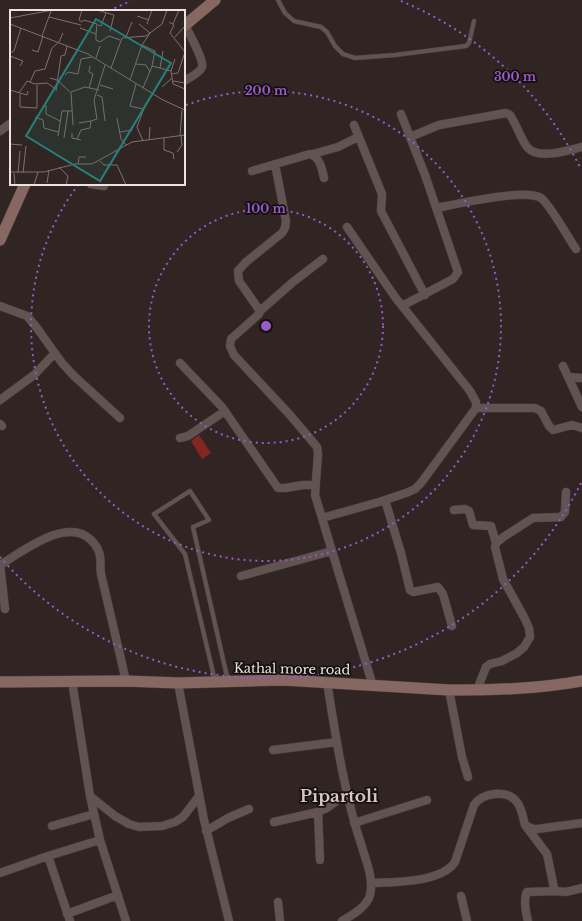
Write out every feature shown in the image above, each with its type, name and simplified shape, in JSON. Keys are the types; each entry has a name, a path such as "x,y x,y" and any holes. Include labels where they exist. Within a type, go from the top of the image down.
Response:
{"main road":[{"path":"185,25 215,0"},
{"path":"0,240 25,185"},
{"name":"Kathal more road","path":"0,682 126,681 178,683 282,680 449,690 506,690 582,681"}],"street":[{"path":"185,28 199,55 202,66 201,69 194,75 185,80"},
{"path":"410,137 439,125 506,113 510,115 527,147 533,152 547,154 582,147"},
{"path":"401,114 437,208 458,272 453,279 402,306"},
{"path":"0,132 10,124"},
{"path":"354,125 382,194 381,211 425,294"},
{"path":"252,171 338,147 358,136"},
{"path":"313,154 321,166 324,178"},
{"path":"260,311 239,281 237,273 240,268 282,233 285,228 286,221 275,164"},
{"path":"98,185 104,186"},
{"path":"437,208 500,196 536,196 543,199 576,249"},
{"path":"322,518 385,500 415,489 476,408 476,402 470,391 402,306 347,227"},
{"path":"323,259 293,282 260,311 259,314 231,339 230,346 234,355 290,415 317,447 318,454 315,495 373,686"},
{"path":"0,306 27,316 74,376 120,418"},
{"path":"0,400 34,375 55,353"},
{"path":"180,363 225,411 278,488 303,485 316,486"},
{"path":"563,366 582,407"},
{"path":"568,377 582,378"},
{"path":"476,408 534,408 541,411 549,426 553,430 572,425 582,428"},
{"path":"180,438 188,436 225,411"},
{"path":"496,543 533,518 561,518 565,512 566,492"},
{"path":"385,500 401,553 410,590 413,592 438,587 443,594 452,626"},
{"path":"454,510 465,509 469,511 473,525 491,526 503,579 529,628 530,638 524,647 517,653 502,661 490,664 486,667 477,690"},
{"path":"5,609 0,564 48,537 67,532 81,533 95,545 100,556 101,574 126,681"},
{"path":"241,576 332,551"},
{"path":"72,681 94,814 100,840 126,921"},
{"path":"327,682 346,793 369,869 371,883 370,896 364,905 344,920"},
{"path":"178,683 206,831 229,921"},
{"path":"449,690 462,757 468,777"},
{"path":"274,750 337,742"},
{"path":"274,822 318,812 328,808 346,793"},
{"path":"371,883 424,879 453,865 474,805 483,797 502,795 513,798 518,802 525,825 547,854 554,888 556,891"},
{"path":"90,796 115,816 128,824 139,827 162,826 176,822 188,811 199,796"},
{"path":"354,823 427,800"},
{"path":"206,831 228,818 249,809"},
{"path":"318,812 320,860"},
{"path":"52,826 94,814"},
{"path":"525,825 533,829 537,829 582,823"},
{"path":"0,873 100,840"},
{"path":"48,856 69,918 118,895"},
{"path":"528,921 525,897 527,892 566,892 582,888"},
{"path":"461,896 467,921"},
{"path":"278,902 280,921"}],"lane":[{"path":"278,0 285,14 294,21 321,27 327,32 335,46 344,54 355,58 395,55 466,46 469,43 474,22"},
{"path":"215,682 185,554 154,514 190,491 209,520 193,527 228,682"}],"building":[{"path":"199,435 211,453 202,459 191,441"}],"district":[{"name":"Pipartoli","path":"339,796"}]}
